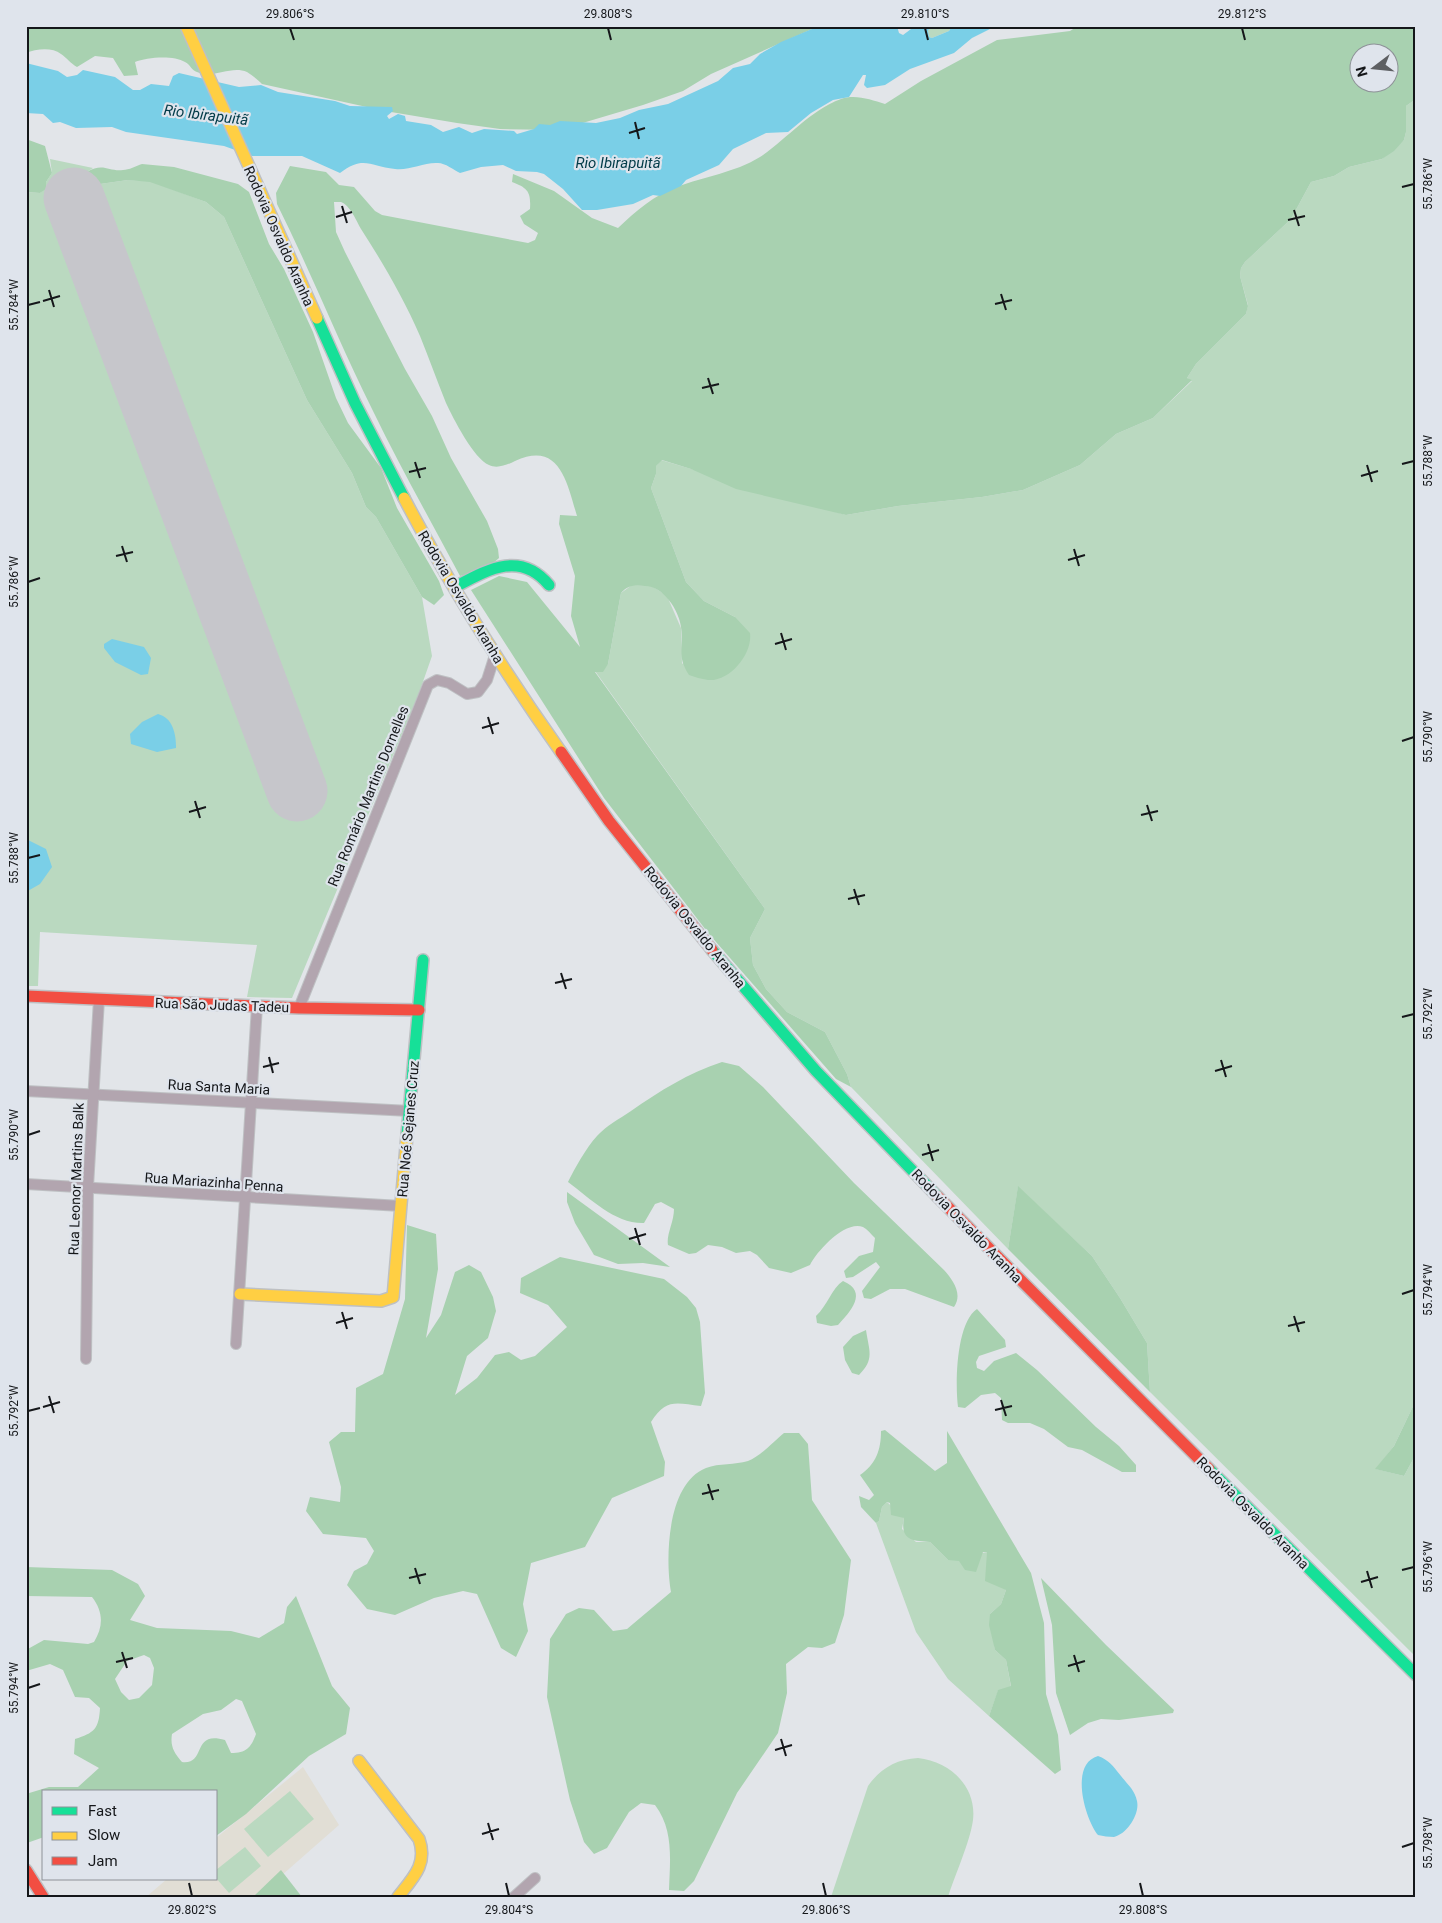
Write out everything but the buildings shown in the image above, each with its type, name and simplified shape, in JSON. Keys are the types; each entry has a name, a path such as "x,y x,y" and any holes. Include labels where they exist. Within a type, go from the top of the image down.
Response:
{"main road":[{"name":"Rodovia Osvaldo Aranha","path":"186,26 355,403 429,545 528,707 609,821 704,940 816,1071 1005,1266 1416,1675"},
{"path":"454,587 492,568 514,565 535,571 549,584"},
{"name":"Rua Noé Sejanes Cruz","path":"240,1294 382,1301 392,1297 423,960"},
{"name":"Rua São Judas Tadeu","path":"26,996 299,1008 419,1010"},
{"path":"359,1760 419,1839 424,1850 425,1858 421,1866 398,1897"},
{"path":"26,1870 43,1897"}],"street":[{"name":"Rua Romário Martins Dornelles","path":"299,1008 428,685 437,680 449,683 466,694 478,692 487,680 495,654"},
{"name":"Rua Leonor Martins Balk","path":"86,1359 88,1186 99,999"},
{"path":"236,1344 256,1006"},
{"name":"Rua Santa Maria","path":"26,1091 410,1111"},
{"name":"Rua Mariazinha Penna","path":"26,1184 88,1186 246,1198 401,1206"},
{"path":"514,1897 535,1878"}],"shaded area":[{"path":"303,1767 339,1825 257,1897 146,1897 166,1880 218,1880 218,1836"}],"green space":[{"path":"26,26 819,26 711,74 683,91 559,130 500,129 385,111 262,84 249,73 241,70 203,74 192,69 185,62 174,58 153,58 135,62 138,75 124,76 113,58 95,56 77,67 53,50 34,50 26,53"},
{"path":"936,26 952,26 949,31 932,38 929,37 928,30"},
{"path":"1078,26 1416,26 1416,99 1406,106 1406,132 1404,140 1394,151 1382,159 1349,167 1334,176 1311,182 1291,219 1245,262 1241,268 1240,276 1248,306 1246,314 1196,364 1187,378 1192,380 1153,418 1116,434 1080,465 1023,490 982,497 898,506 846,515 736,489 691,469 662,460 656,466 656,474 651,488 686,582 704,601 735,617 750,633 748,649 738,665 724,676 708,680 689,675 683,662 681,651 682,634 677,613 669,600 658,590 652,587 635,586 626,588 621,593 608,664 603,672 595,672 765,909 750,938 753,965 766,989 787,1012 825,1032 847,1074 851,1087 836,1079 709,934 604,798 471,590 499,576 527,582 580,647 571,616 575,576 559,524 560,515 577,516 565,479 559,468 552,460 542,456 530,456 495,467 483,461 477,455 464,437 449,410 420,336 393,281 350,210 341,202 334,202 336,232 345,252 405,369 432,416 451,458 487,521 498,549 499,558 491,565 460,576 394,453 361,385 277,204 276,193 290,166 326,172 339,185 354,187 375,211 382,215 528,243 535,240 538,233 524,224 520,216 530,209 530,198 522,186 512,182 513,174 554,191 592,218 618,228 646,204 669,190 740,167 760,157 808,118 829,104 841,99 858,97 885,104 921,81 997,40 1070,31"},
{"path":"1416,99 1416,1400 1394,1446 1376,1469 1404,1476 1416,1454 1416,1657 1150,1392 1147,1343 1092,1256 1018,1187 1008,1249 851,1087 847,1074 825,1032 787,1012 766,989 753,965 750,938 765,909 595,671 608,664 621,593 632,585 652,586 667,596 681,628 682,664 735,617 704,601 686,582 651,488 656,474 655,467 661,460 846,515 898,506 982,497 1023,490 1080,465 1116,434 1153,418 1192,381 1187,378 1196,364 1246,314 1248,305 1240,276 1241,268 1245,262 1291,219 1311,182 1334,176 1349,167 1382,159 1404,140 1406,132 1406,106"},
{"path":"26,139 45,146 52,173 46,182 46,189 40,193 26,192"},
{"path":"50,159 93,168 87,172 93,185 128,180 150,181 206,202 224,217 307,400 352,473 366,507 376,517 422,597 432,656 419,693 292,998 247,997 257,945 40,932 38,986 26,986 26,192 40,193 45,189 46,182 52,173"},
{"path":"142,164 174,167 238,184 249,192 269,244 284,269 313,332 336,398 348,423 381,468 397,508 439,581 444,595 434,605 422,597 376,517 366,507 352,473 307,400 224,217 206,202 150,182 128,180 93,185 87,172 97,168 125,170"},
{"path":"722,1062 739,1066 763,1087 854,1183 944,1270 956,1287 958,1297 954,1307 905,1289 890,1289 871,1299 864,1298 862,1291 880,1267 876,1262 853,1277 846,1278 844,1271 859,1256 873,1252 875,1238 863,1227 856,1226 840,1232 825,1245 810,1265 791,1273 769,1268 757,1255 750,1251 736,1253 722,1247 708,1245 696,1253 689,1254 668,1245 674,1209 661,1202 655,1204 644,1223 633,1222 613,1215 568,1182 589,1146 604,1129 675,1083 698,1071"},
{"path":"1018,1186 1092,1256 1120,1298 1147,1343 1150,1392 1008,1249"},
{"path":"567,1192 670,1267 643,1263 618,1264 594,1255 575,1223 567,1202"},
{"path":"407,1225 436,1234 438,1269 426,1338 441,1315 455,1272 469,1265 481,1272 493,1297 496,1311 488,1338 467,1356 455,1395 477,1378 495,1355 509,1352 521,1360 535,1356 567,1327 548,1305 520,1293 521,1278 560,1257 664,1279 687,1297 696,1308 700,1322 705,1393 701,1406 672,1404 656,1414 651,1422 665,1462 664,1476 612,1498 585,1547 531,1563 523,1604 528,1631 516,1657 501,1648 477,1594 463,1591 434,1598 395,1615 367,1609 347,1585 354,1571 367,1564 374,1551 366,1538 323,1534 306,1511 310,1497 340,1502 341,1487 329,1442 341,1432 355,1432 356,1388 383,1374 405,1299"},
{"path":"843,1281 855,1291 855,1302 852,1308 838,1325 831,1326 817,1323 816,1316"},
{"path":"977,1309 1005,1340 1006,1347 979,1356 976,1362 977,1368 984,1371 994,1361 1016,1353 1119,1446 1136,1465 1136,1472 1122,1472 1082,1450 1068,1447 1044,1429 1030,1423 1008,1423 1002,1420 1001,1398 995,1393 981,1395 965,1408 958,1407 958,1355 965,1327 970,1316"},
{"path":"866,1330 870,1354 867,1364 859,1375 852,1373 845,1360 843,1347 853,1336"},
{"path":"1416,1400 1416,1454 1404,1476 1375,1469 1394,1446"},
{"path":"885,1430 935,1471 947,1463 947,1431 1031,1573 1044,1623 1046,1694 1058,1735 1061,1770 1055,1774 989,1716 998,1690 1011,1686 1006,1660 995,1650 989,1625 990,1614 1001,1604 1006,1590 985,1581 987,1552 983,1552 976,1572 965,1570 959,1561 948,1560 930,1542 909,1538 904,1531 904,1518 891,1515 890,1503 887,1502 882,1507 879,1521 876,1523 861,1507 859,1496 869,1500 874,1495 860,1475 874,1461 879,1450 881,1431"},
{"path":"784,1433 799,1433 808,1444 812,1500 851,1560 844,1615 835,1643 822,1648 808,1647 786,1664 787,1693 778,1733 737,1793 694,1881 684,1891 669,1890 670,1846 665,1825 655,1805 641,1803 629,1812 607,1848 594,1854 584,1842 570,1800 547,1697 550,1639 566,1614 579,1608 594,1610 613,1631 627,1629 671,1592 668,1560 669,1542 676,1505 683,1489 693,1476 706,1468 753,1459"},
{"path":"887,1502 904,1518 902,1529 916,1542 930,1542 948,1560 987,1552 1006,1590 1001,1604 990,1614 995,1650 1006,1660 1011,1687 998,1691 989,1716 948,1679 916,1632 876,1523 879,1521 882,1507"},
{"path":"26,1567 112,1570 138,1584 145,1596 130,1620 157,1628 231,1631 259,1638 284,1623 287,1607 296,1596 332,1686 350,1708 346,1734 309,1756 246,1814 218,1835 218,1790 42,1790 42,1838 27,1843 26,1794 49,1787 78,1787 99,1768 74,1754 75,1739 87,1735 94,1729 97,1725 100,1708 89,1698 75,1697 63,1670 50,1664 26,1671 26,1650 44,1640 88,1644 94,1642 101,1619 96,1602 92,1597 26,1596","holes":["144,1655 150,1658 154,1668 152,1685 139,1698 129,1700 121,1692 115,1679 127,1661","236,1699 242,1701 256,1734 250,1746 244,1751 231,1753 225,1740 214,1738 203,1743 198,1754 190,1762 182,1762 173,1749 172,1734 203,1714 221,1710"]},
{"path":"1041,1578 1106,1645 1174,1710 1173,1713 1119,1720 1101,1719 1088,1723 1070,1735 1056,1693 1052,1625"},
{"path":"918,1758 940,1764 959,1777 966,1786 973,1808 973,1820 969,1838 948,1897 831,1897 868,1786 889,1766 903,1760"},
{"path":"290,1791 314,1819 268,1857 244,1829"},
{"path":"245,1847 261,1866 229,1893 218,1880 218,1868"},
{"path":"281,1870 302,1897 253,1897"}],"water":[{"name":"Rio Ibirapuitã","path":"819,26 897,26 899,33 903,35 915,26 936,26 928,30 929,37 932,38 949,31 952,26 996,26 972,38 954,53 910,69 885,85 867,88 864,85 866,75 863,75 849,97 833,100 811,113 788,132 766,133 733,149 719,165 686,180 681,186 660,196 653,195 633,204 597,210 582,210 563,189 544,174 516,171 503,165 481,167 460,173 441,163 400,169 361,163 355,164 340,173 302,156 252,156 224,146 126,132 112,127 76,128 60,122 53,123 43,114 26,113 26,63 58,71 67,77 77,75 83,70 115,77 133,90 140,90 151,84 169,86 173,76 179,73 239,87 261,85 278,92 335,101 350,106 392,107 393,111 387,116 389,119 398,114 405,116 406,121 431,125 443,132 459,127 472,133 484,129 514,131 517,134 534,129 539,124 550,125 560,121 596,123 620,118 639,110 668,104 718,81 733,68 750,64 760,54 781,42"},
{"path":"112,639 144,647 151,658 148,674 141,675 115,662 104,648 104,644"},
{"path":"158,714 167,719 173,727 176,748 157,752 131,744 130,734 142,722"},
{"path":"26,839 46,849 52,867 40,884 26,892"},
{"path":"1098,1756 1113,1766 1133,1790 1137,1801 1132,1823 1124,1832 1114,1837 1098,1835 1088,1817 1082,1792 1084,1769 1089,1761"}],"runway":[{"path":"74,198 297,791"}],"traffic: fast":[{"path":"317,318 355,403 404,498"},
{"path":"455,587 503,566 527,568 538,574 549,585"},
{"path":"712,950 816,1071 937,1196"},
{"path":"407,1135 423,960"},
{"path":"1209,1469 1416,1675"}],"traffic: slow":[{"path":"186,26 317,318"},
{"path":"404,498 478,627 518,690 561,752"},
{"path":"240,1294 381,1301 393,1297 407,1135"},
{"path":"359,1761 419,1839 422,1856 418,1870 398,1897"}],"traffic: jam":[{"path":"561,752 609,821 712,950"},
{"path":"26,996 299,1008 419,1010"},
{"path":"937,1196 1209,1469"},
{"path":"26,1870 43,1897"}]}
